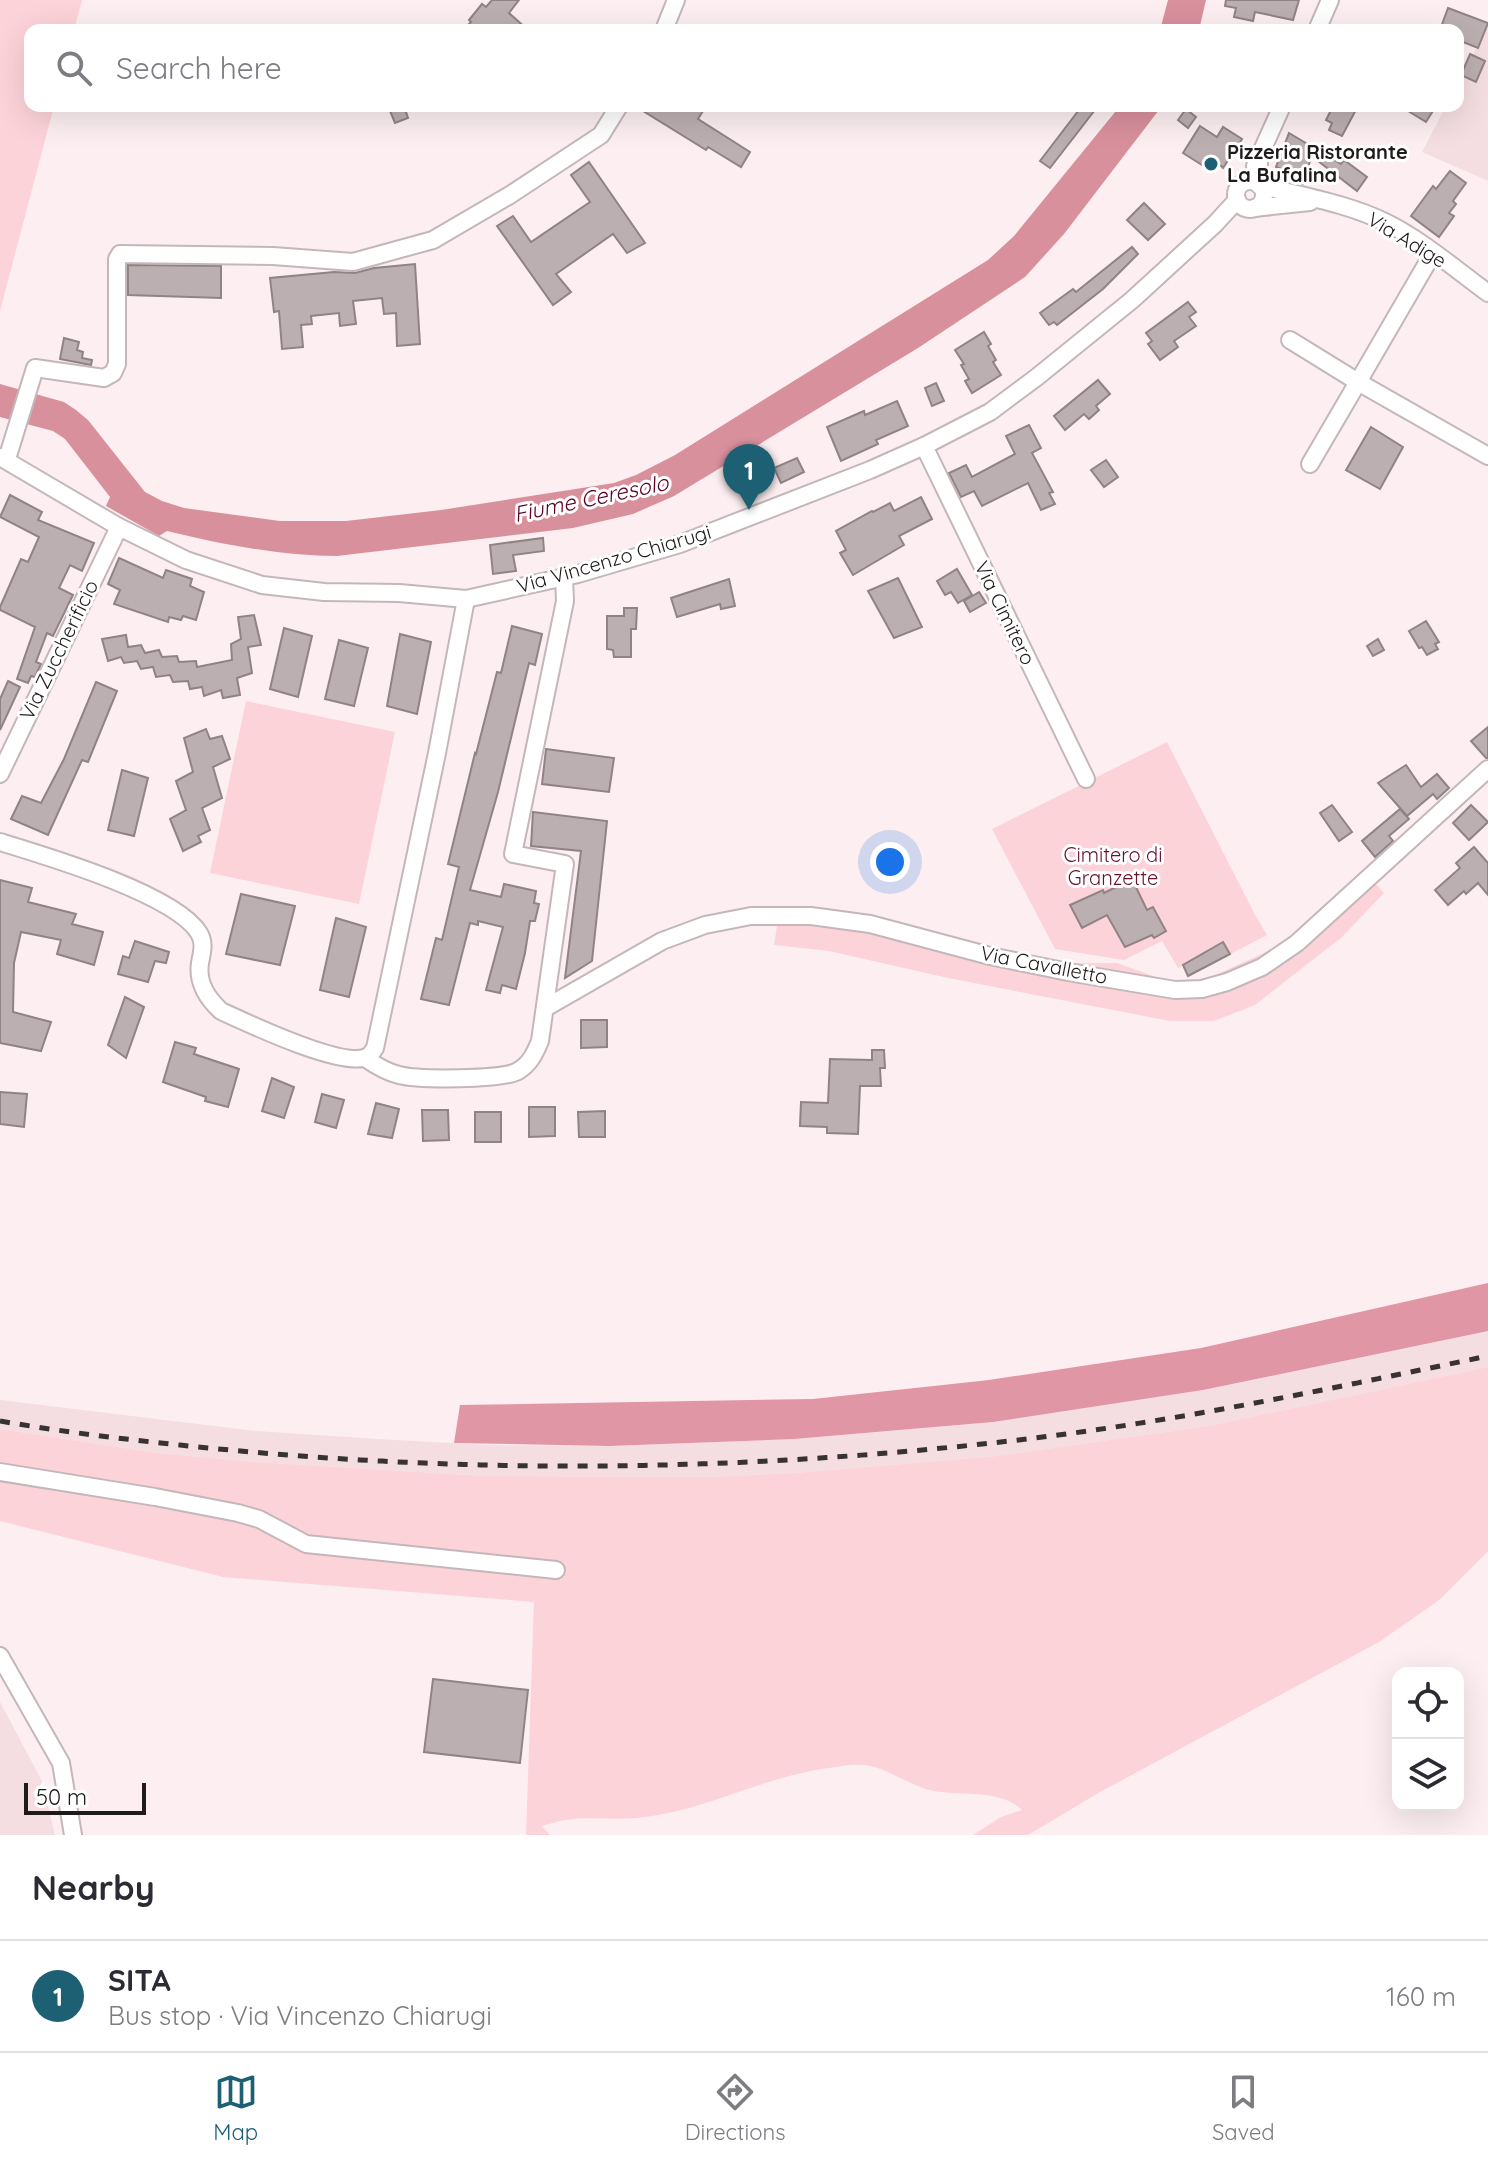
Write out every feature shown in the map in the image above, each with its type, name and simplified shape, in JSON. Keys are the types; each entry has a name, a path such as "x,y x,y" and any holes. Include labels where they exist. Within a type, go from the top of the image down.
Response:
{"street":[{"path":"666,24 676,0"},
{"path":"1320,24 1330,0"},
{"path":"3,458 35,368 104,378 113,373 117,364 117,259 120,254 273,256 353,262 433,240 510,195 601,135 615,112"},
{"path":"1246,206 1263,200 1263,192 1254,183 1259,157 1279,112"},
{"name":"Via Adige","path":"1254,183 1343,206 1387,223 1488,293"},
{"name":"Via Vincenzo Chiarugi","path":"3,458 119,527 186,560 262,585 324,592 399,593 466,599 564,577 680,544 870,470 990,412 1132,300 1215,224 1246,206 1238,188 1254,183"},
{"name":"Via Adige","path":"1246,206 1319,201"},
{"path":"1310,464 1433,253"},
{"path":"1290,340 1488,456"},
{"name":"Via Cimitero","path":"924,446 1086,779"},
{"name":"Via Zuccherificio","path":"0,774 119,527"},
{"path":"365,1058 377,1067 399,1075 474,1078 508,1075 520,1070 534,1055 540,1041 565,864 513,854 565,601 564,577"},
{"path":"0,842 64,862 154,897 188,921 202,938 199,971 204,991 221,1011 311,1049 355,1059 371,1055 375,1048 437,753 466,599"},
{"name":"Via Cavalletto","path":"545,1008 662,941 705,925 751,916 811,916 870,924 990,956 1068,972 1175,990 1202,989 1262,967 1297,943 1488,769"},
{"path":"0,1472 238,1513 259,1519 306,1544 556,1570"},
{"path":"0,1656 61,1763 73,1835"}],"shaded area":[{"path":"1488,27 1488,181 1422,152 1443,112 1464,112 1464,72"},
{"path":"1488,1283 1488,1331 1203,1390 993,1422 794,1439 609,1446 454,1443 460,1405 813,1399 989,1380 1201,1348"},
{"path":"1488,1331 1488,1367 1208,1426 997,1456 795,1473 706,1477 484,1476 157,1453 0,1429 0,1400 257,1431 487,1445 609,1446 794,1439 993,1422 1203,1390"},
{"path":"0,1702 42,1781 55,1835 0,1835"}],"green space":[{"path":"0,0 82,0 76,24 24,24 24,112 52,112 0,311"},
{"path":"246,701 395,732 359,904 210,873"},
{"name":"Cimitero di Granzette","path":"1167,742 1267,935 1188,976 1183,966 1178,968 1162,941 1124,960 1055,949 992,829"},
{"path":"1367,874 1384,893 1342,937 1255,1005 1214,1021 1170,1021 948,978 829,951 774,945 778,920 829,922 1034,963 1117,963 1187,988 1279,946"},
{"path":"1488,1367 1488,1551 1438,1601 1379,1642 1100,1792 1028,1835 973,1835 1001,1817 1022,1810 1014,1803 980,1794 934,1791 881,1769 860,1765 805,1772 669,1813 636,1818 566,1820 542,1826 550,1835 526,1835 534,1602 223,1577 0,1521 0,1429 157,1453 255,1462 484,1476 706,1477 795,1473 997,1456 1208,1426"}],"water":[{"path":"1168,0 1206,0 1200,24 1162,24"},
{"name":"Fiume Ceresolo","path":"1115,112 1157,112 1064,234 1025,277 918,348 674,496 633,514 573,528 337,556 251,548 167,531 159,536 106,506 110,497 65,439 53,431 0,417 0,384 64,402 88,420 145,492 184,508 280,521 346,521 441,510 614,483 675,455 988,260 1014,236"}],"building":[{"path":"492,0 519,0 509,13 521,24 469,24 482,4 486,7"},
{"path":"1226,0 1299,0 1293,20 1255,12 1253,21 1234,17 1236,8 1225,6"},
{"path":"1448,8 1488,23 1478,48 1464,42 1464,24 1442,24"},
{"path":"1470,54 1485,61 1476,82 1464,76"},
{"path":"390,112 406,112 408,118 395,123"},
{"path":"645,112 702,112 698,119 750,152 741,167 708,147 706,150"},
{"path":"1077,112 1093,112 1050,168 1040,161"},
{"path":"1184,112 1196,117 1188,128 1178,120"},
{"path":"1330,112 1355,112 1342,136 1329,130 1332,123 1326,120"},
{"path":"1410,112 1432,112 1426,122"},
{"path":"1200,126 1217,137 1223,127 1242,139 1223,168 1219,164 1213,172 1183,153"},
{"path":"1289,133 1314,148 1303,184 1287,180 1290,172 1276,167"},
{"path":"1318,150 1341,164 1344,160 1367,177 1357,191 1314,158"},
{"path":"589,162 645,243 627,253 613,234 556,274 571,292 553,305 497,226 513,216 531,242 590,202 571,175"},
{"path":"1450,171 1466,183 1453,201 1456,204 1449,213 1454,216 1439,237 1411,216 1433,186 1436,189"},
{"path":"1144,203 1165,224 1148,240 1127,220"},
{"path":"1132,247 1138,254 1103,289 1057,325 1054,322 1049,325 1040,313 1073,289 1076,292"},
{"path":"415,264 420,344 397,346 396,313 384,314 382,298 353,301 356,324 340,326 339,313 311,316 312,324 301,325 303,347 282,349 279,311 274,312 270,278 355,273"},
{"path":"128,265 221,266 221,298 128,295"},
{"path":"1188,302 1196,312 1189,317 1196,326 1174,341 1178,347 1160,360 1148,344 1152,341 1146,333"},
{"path":"984,332 996,360 993,362 1001,375 972,393 965,381 969,379 961,365 964,364 955,350"},
{"path":"64,338 79,342 77,350 83,352 82,358 92,360 91,365 60,359"},
{"path":"1098,380 1110,394 1096,406 1099,410 1089,419 1084,414 1065,430 1054,416"},
{"path":"936,383 944,401 932,406 925,388"},
{"path":"897,401 908,426 876,440 878,444 841,461 827,427"},
{"path":"1029,425 1041,448 1032,453 1053,492 1049,493 1055,504 1041,510 1028,483 982,506 974,491 961,497 949,473 966,465 972,477 1015,454 1006,436"},
{"path":"1371,427 1403,447 1380,489 1346,470"},
{"path":"797,458 804,472 781,483 774,468"},
{"path":"1106,460 1118,477 1104,487 1091,470"},
{"path":"10,495 42,512 38,520 94,543 82,571 70,565 59,588 73,595 53,636 47,633 36,662 41,664 28,683 17,679 35,627 0,610 0,607 21,559 28,562 39,537 0,517"},
{"path":"921,497 932,519 899,536 904,545 853,575 840,553 846,550 836,531 890,503 894,511"},
{"path":"543,538 544,551 513,555 516,571 493,574 490,545"},
{"path":"119,558 163,578 166,570 192,579 190,586 204,592 196,620 183,616 181,620 169,617 168,622 114,604 120,590 108,584"},
{"path":"957,569 972,595 958,603 951,592 945,595 937,581"},
{"path":"898,578 922,627 894,638 868,591"},
{"path":"729,579 735,606 721,609 720,604 677,617 671,598"},
{"path":"979,592 986,603 970,612 964,601"},
{"path":"624,608 637,608 636,629 631,629 631,657 614,657 613,650 607,649 607,616 624,616"},
{"path":"254,615 261,645 248,647 252,673 237,678 240,695 223,698 221,690 204,696 202,687 190,689 188,681 173,682 170,675 156,677 153,667 141,669 137,661 124,663 121,657 108,661 102,639 126,635 128,647 141,645 145,653 159,650 162,657 177,656 179,662 196,661 197,667 232,660 231,644 241,639 238,617"},
{"path":"1426,621 1439,642 1435,644 1438,649 1427,655 1409,631"},
{"path":"512,626 542,634 535,665 529,663 498,792 470,890 501,897 504,884 536,891 534,903 539,904 535,921 530,921 516,989 502,985 500,993 486,990 503,927 478,921 478,925 470,923 449,1005 421,999 436,938 442,940 459,867 448,864 475,753 497,672 501,673"},
{"path":"284,628 312,636 298,697 270,689"},
{"path":"400,634 431,642 417,714 387,706"},
{"path":"1378,639 1384,650 1373,656 1367,646"},
{"path":"339,640 368,648 354,706 325,699"},
{"path":"8,681 20,687 0,730 0,699"},
{"path":"96,682 117,691 88,762 82,760 48,835 11,819 22,796 41,803 64,759"},
{"path":"1488,727 1488,758 1486,758 1471,741"},
{"path":"206,729 210,739 222,736 230,759 213,767 222,798 202,808 210,830 198,836 201,842 183,851 170,819 186,810 176,781 193,772 184,738"},
{"path":"546,749 614,758 609,792 542,784"},
{"path":"1406,765 1421,787 1437,774 1449,788 1437,799 1433,794 1407,816 1378,783"},
{"path":"122,770 148,778 134,836 108,830"},
{"path":"1332,805 1352,832 1339,841 1320,813"},
{"path":"1471,805 1488,822 1469,840 1453,823"},
{"path":"1400,809 1409,819 1389,836 1393,841 1375,857 1362,841"},
{"path":"533,812 607,821 592,961 565,978 581,851 531,846"},
{"path":"1474,847 1488,863 1488,895 1478,883 1448,905 1435,890 1460,868 1456,863"},
{"path":"1132,879 1147,910 1153,907 1166,931 1125,947 1107,915 1082,928 1070,905"},
{"path":"0,880 32,888 28,902 76,914 72,924 103,932 94,965 57,954 61,940 21,932 14,963 13,1012 51,1022 41,1051 0,1043"},
{"path":"241,894 295,906 280,965 226,954"},
{"path":"336,918 366,927 349,997 320,990"},
{"path":"135,941 169,952 166,963 155,961 148,982 118,974 123,956 129,958"},
{"path":"1223,942 1230,954 1188,976 1183,965"},
{"path":"125,997 144,1007 126,1058 108,1045"},
{"path":"581,1020 607,1020 607,1047 581,1048"},
{"path":"175,1042 196,1048 194,1054 239,1069 228,1107 205,1101 206,1097 163,1082"},
{"path":"872,1050 884,1050 885,1068 880,1068 881,1086 860,1086 858,1134 827,1133 827,1127 800,1126 801,1102 828,1103 830,1059 872,1060"},
{"path":"272,1078 294,1087 284,1118 262,1111"},
{"path":"0,1092 27,1094 24,1127 0,1124"},
{"path":"322,1094 344,1100 336,1128 315,1122"},
{"path":"376,1103 399,1109 392,1138 368,1134"},
{"path":"529,1107 555,1107 555,1136 529,1137"},
{"path":"422,1110 448,1110 449,1140 423,1141"},
{"path":"605,1111 605,1137 579,1137 578,1112"},
{"path":"475,1112 501,1112 501,1142 475,1142"},
{"path":"433,1679 528,1690 520,1763 424,1752"}],"railway":[{"path":"0,1421 209,1448 419,1463 525,1466 736,1463 841,1457 1051,1436 1161,1420 1488,1356"}],"place":[{"name":"Pizzeria Ristorante La Bufalina","path":"1211,164"},
{"name":"SITA","path":"749,510"}]}
